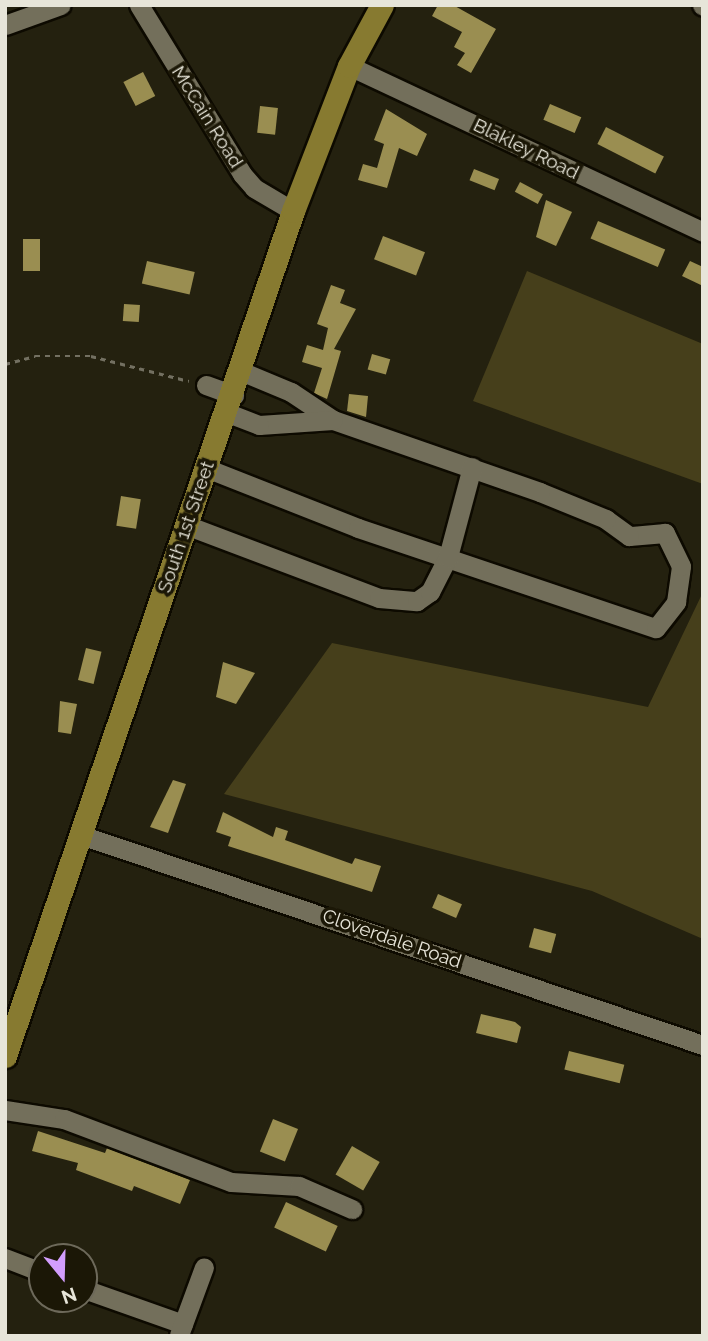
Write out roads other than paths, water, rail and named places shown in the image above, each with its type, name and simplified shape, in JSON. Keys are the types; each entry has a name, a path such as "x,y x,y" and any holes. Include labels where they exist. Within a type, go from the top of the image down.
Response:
{"main road":[{"name":"South 1st Street","path":"5,1056 186,525 243,372 293,211 349,66 382,5"}],"street":[{"path":"5,24 61,5"},
{"name":"McCain Road","path":"139,5 242,174 254,188 293,211"},
{"name":"Blakley Road","path":"349,66 703,232"},
{"path":"206,468 448,557 656,628 676,602 681,566 665,533 629,536 584,510 472,467 333,420 291,392 243,372"},
{"path":"206,385 259,425 333,420"},
{"path":"186,525 391,601 417,601 430,592 448,557 472,467"},
{"name":"Cloverdale Road","path":"81,835 703,1045"},
{"path":"5,1110 64,1119 231,1182 299,1186 352,1209"},
{"path":"5,1258 28,1267"},
{"path":"98,1295 181,1330 204,1267"}]}
